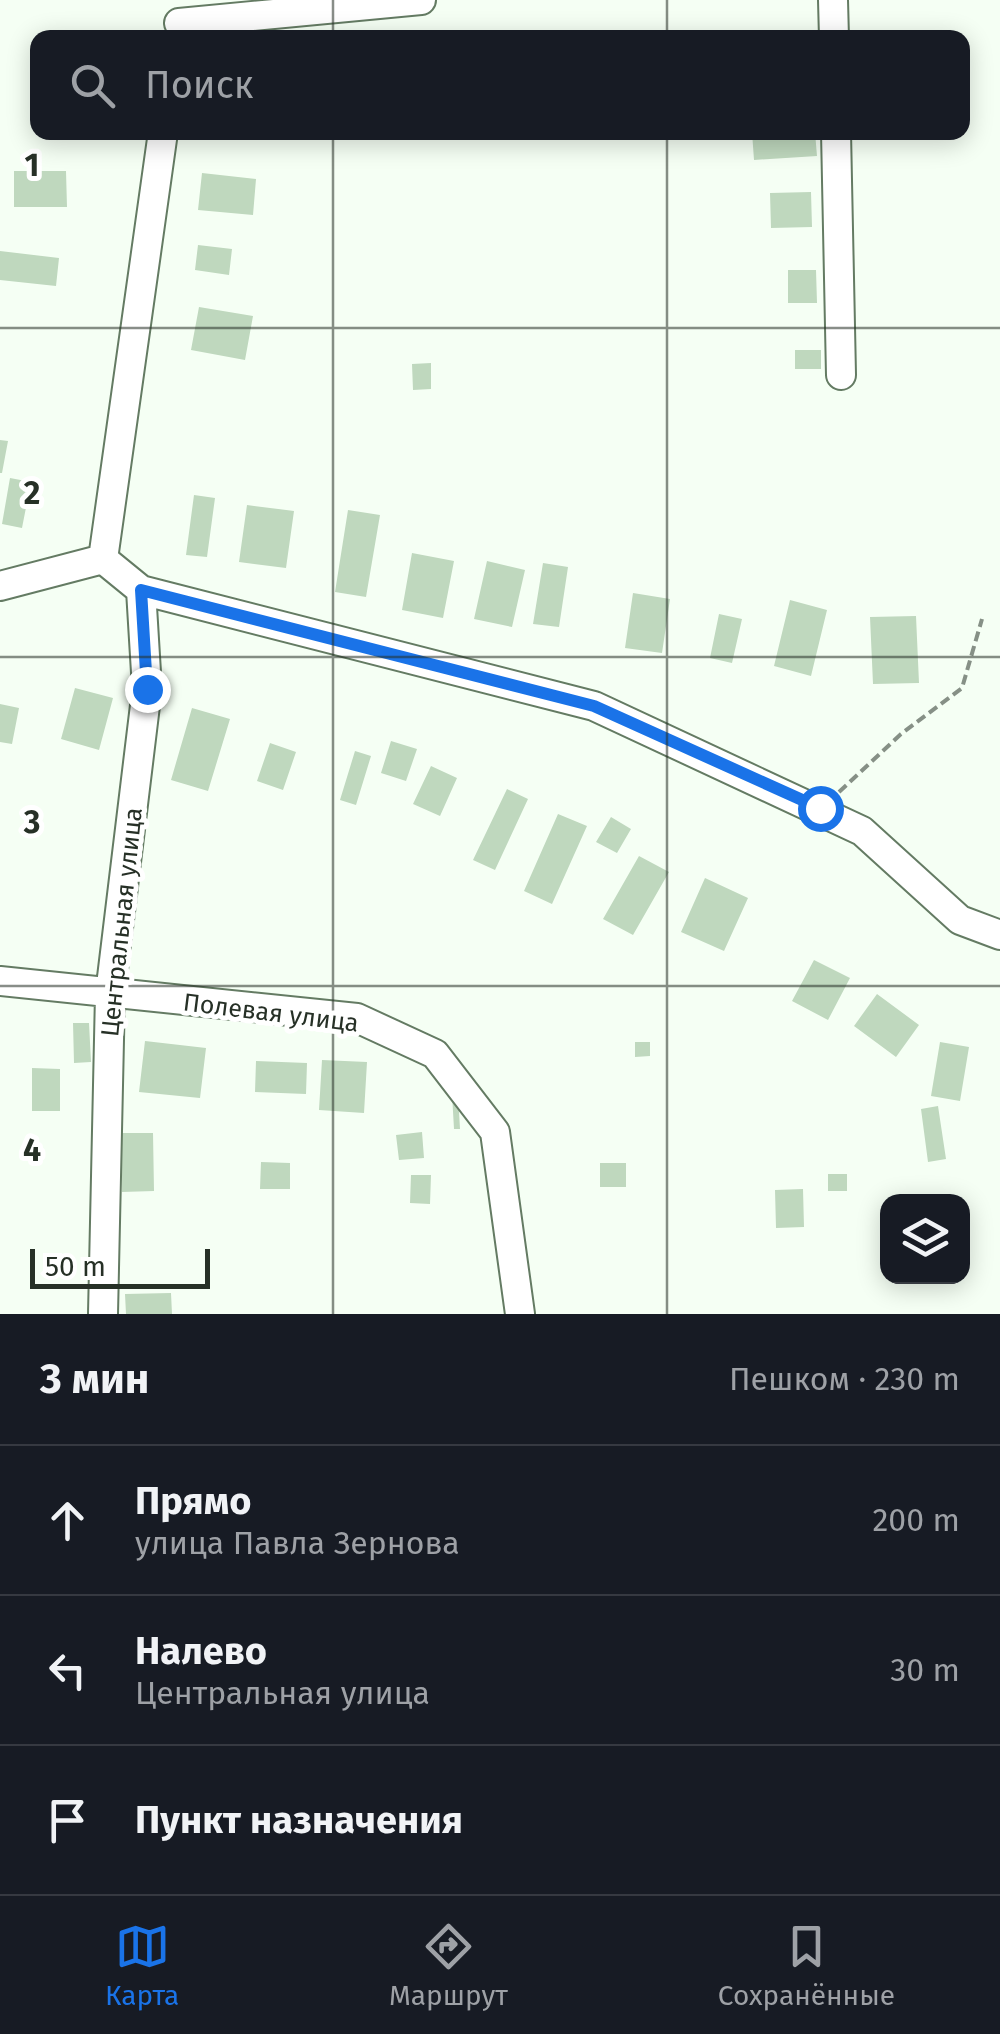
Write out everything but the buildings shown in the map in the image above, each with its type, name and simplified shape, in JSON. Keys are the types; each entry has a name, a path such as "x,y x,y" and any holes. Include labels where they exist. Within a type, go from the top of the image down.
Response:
{"street":[{"path":"179,20 421,0"},
{"path":"833,0 834,30"},
{"path":"103,559 162,140"},
{"path":"836,140 841,374"},
{"path":"0,586 103,559"},
{"path":"103,559 141,590 594,706 820,808 862,832 960,920 1000,935"},
{"name":"Центральная улица","path":"103,1314 110,994 147,689 141,590"},
{"name":"Полевая улица","path":"0,981 358,1018 435,1054 495,1132 520,1314"}],"path":[{"path":"820,808 901,734 962,688 982,619"}],"route":[{"path":"147,689 141,590 594,706 820,808"}]}
